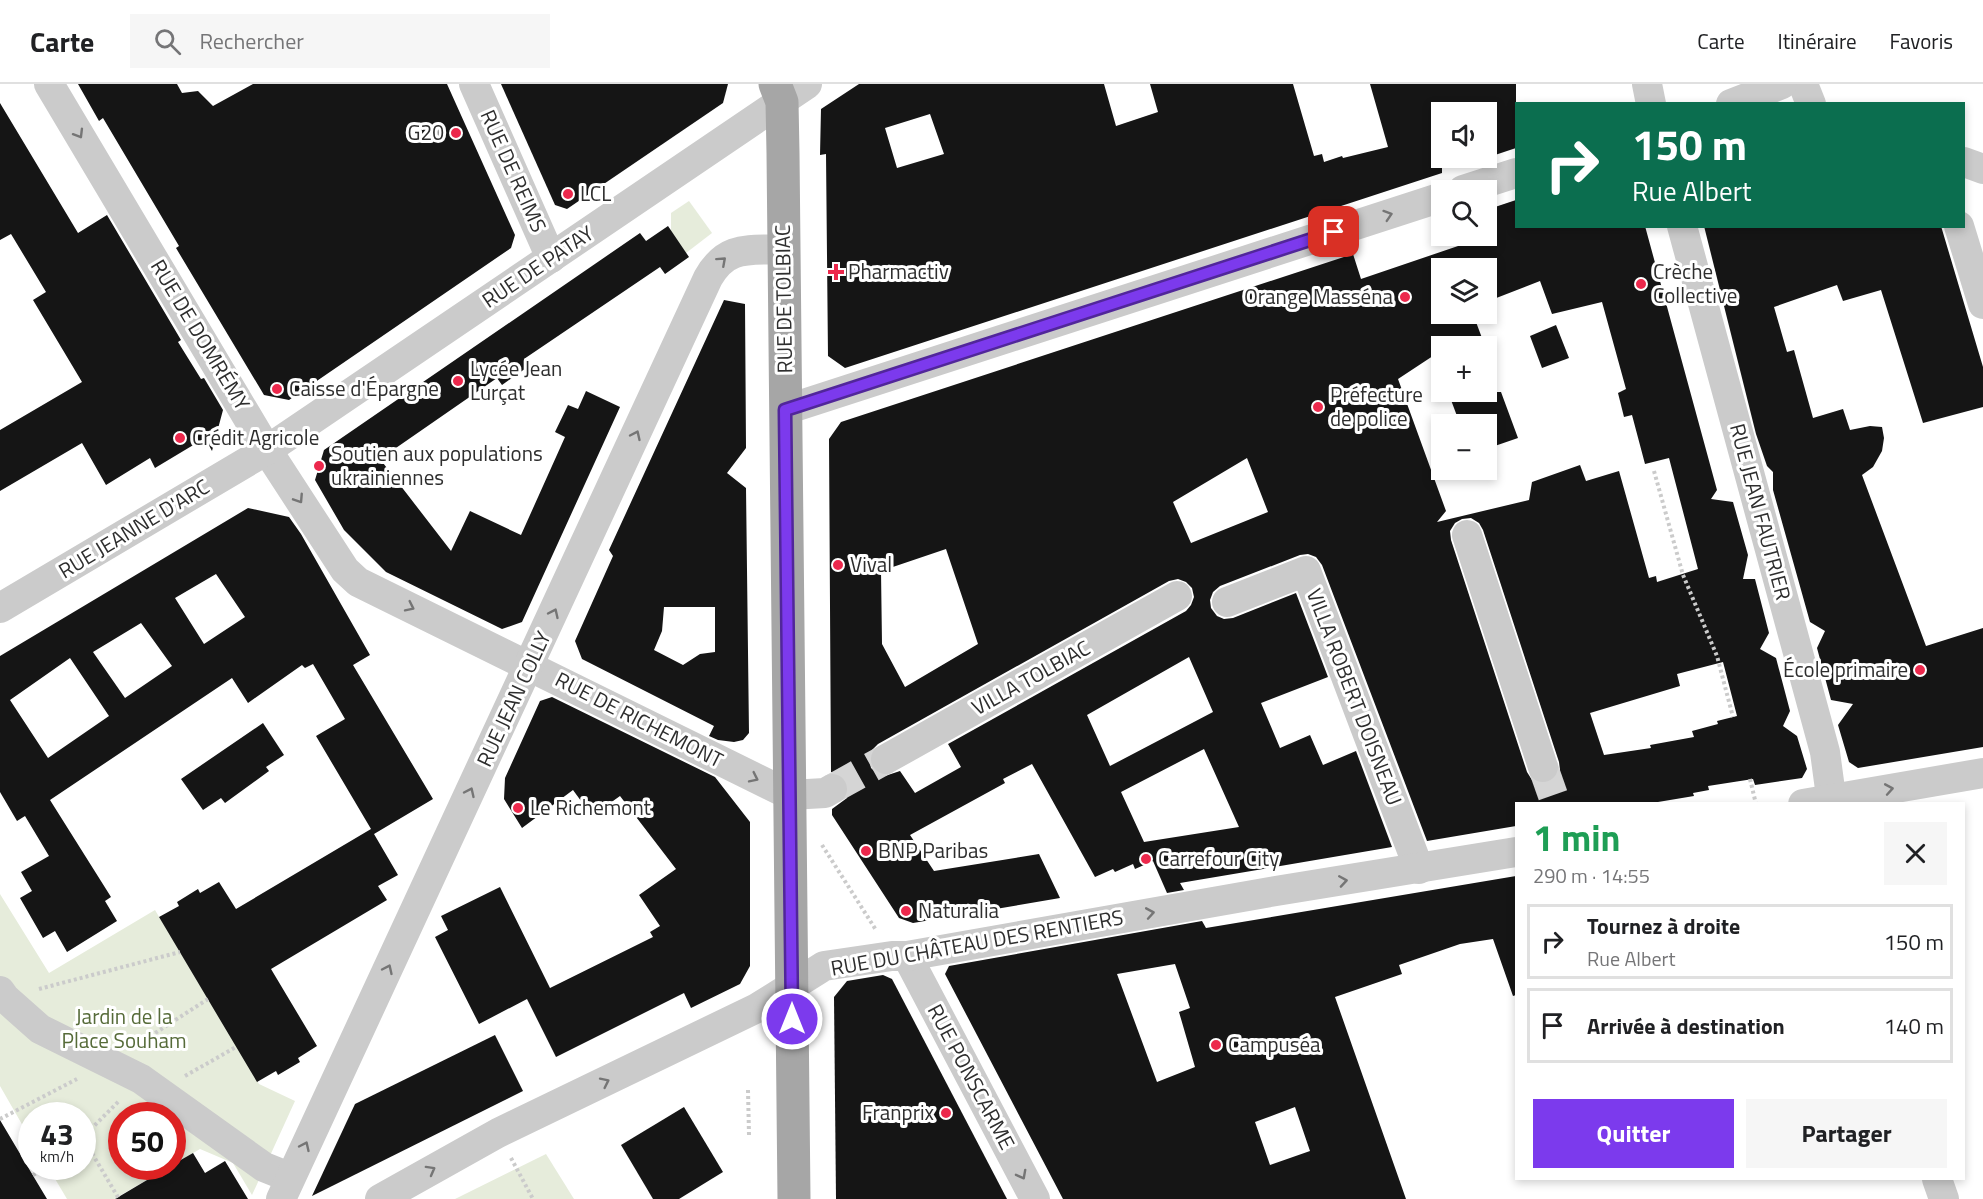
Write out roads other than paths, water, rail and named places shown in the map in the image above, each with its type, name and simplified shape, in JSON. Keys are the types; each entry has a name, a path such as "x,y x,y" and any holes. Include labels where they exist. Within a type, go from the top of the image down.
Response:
{"main road":[{"name":"RUE DE TOLBIAC","path":"788,90 784,249 794,1199"}],"street":[{"name":"RUE DE DOMRÉMY","path":"49,84 267,450 345,570 358,582"},
{"name":"RUE DE REIMS","path":"474,84 551,258"},
{"path":"1647,84 1651,102"},
{"path":"1736,102 1782,84"},
{"path":"1803,84 1810,102"},
{"name":"RUE DE PATAY","path":"267,450 551,258 788,90"},
{"path":"1965,162 1983,169"},
{"path":"1494,180 1515,173"},
{"path":"785,410 1431,201"},
{"name":"RUE JEAN FAUTRIER","path":"1683,228 1825,752 1822,802"},
{"path":"1960,228 1983,304"},
{"name":"RUE JEAN COLLY","path":"282,1187 530,666 714,268 720,260 734,253 784,249"},
{"name":"RUE JEANNE D'ARC","path":"0,608 267,450"},
{"path":"1467,535 1543,767"},
{"name":"VILLA ROBERT DOISNEAU","path":"1227,602 1306,571 1419,869"},
{"name":"RUE DE RICHEMONT","path":"358,582 790,795"},
{"name":"VILLA TOLBIAC","path":"886,759 1177,596"},
{"path":"1822,802 1983,773"},
{"path":"790,795 825,793 832,789"},
{"name":"RUE DU CHÂTEAU DES RENTIERS","path":"380,1199 498,1133 746,1014 824,966 899,956 1515,852"},
{"name":"RUE PONSCARME","path":"899,956 1035,1199"},
{"path":"2,994 40,1029 149,1085 264,1167 282,1187"},
{"path":"1937,1180 1944,1199"}],"tunnel":[{"path":"832,789 886,759"},
{"path":"1543,767 1555,802"}],"place":[{"name":"G20","path":"456,133"},
{"name":"LCL","path":"568,194"},
{"name":"Pharmactiv","path":"836,272"},
{"name":"Crèche Collective","path":"1641,284"},
{"name":"Orange Masséna","path":"1405,297"},
{"name":"Lycée Jean Lurçat","path":"458,381"},
{"name":"Caisse d'Épargne","path":"277,389"},
{"name":"Préfecture de police","path":"1318,407"},
{"name":"Crédit Agricole","path":"180,438"},
{"name":"Soutien aux populations ukrainiennes","path":"319,466"},
{"name":"Vival","path":"838,565"},
{"name":"École primaire","path":"1920,670"},
{"name":"Le Richemont","path":"518,808"},
{"name":"BNP Paribas","path":"866,851"},
{"name":"Carrefour City","path":"1146,859"},
{"name":"Naturalia","path":"906,911"},
{"name":"Campuséa","path":"1216,1045"},
{"name":"Franprix","path":"946,1113"}],"park label":[{"name":"Jardin de la Place Souham","path":"124,1029"}]}
